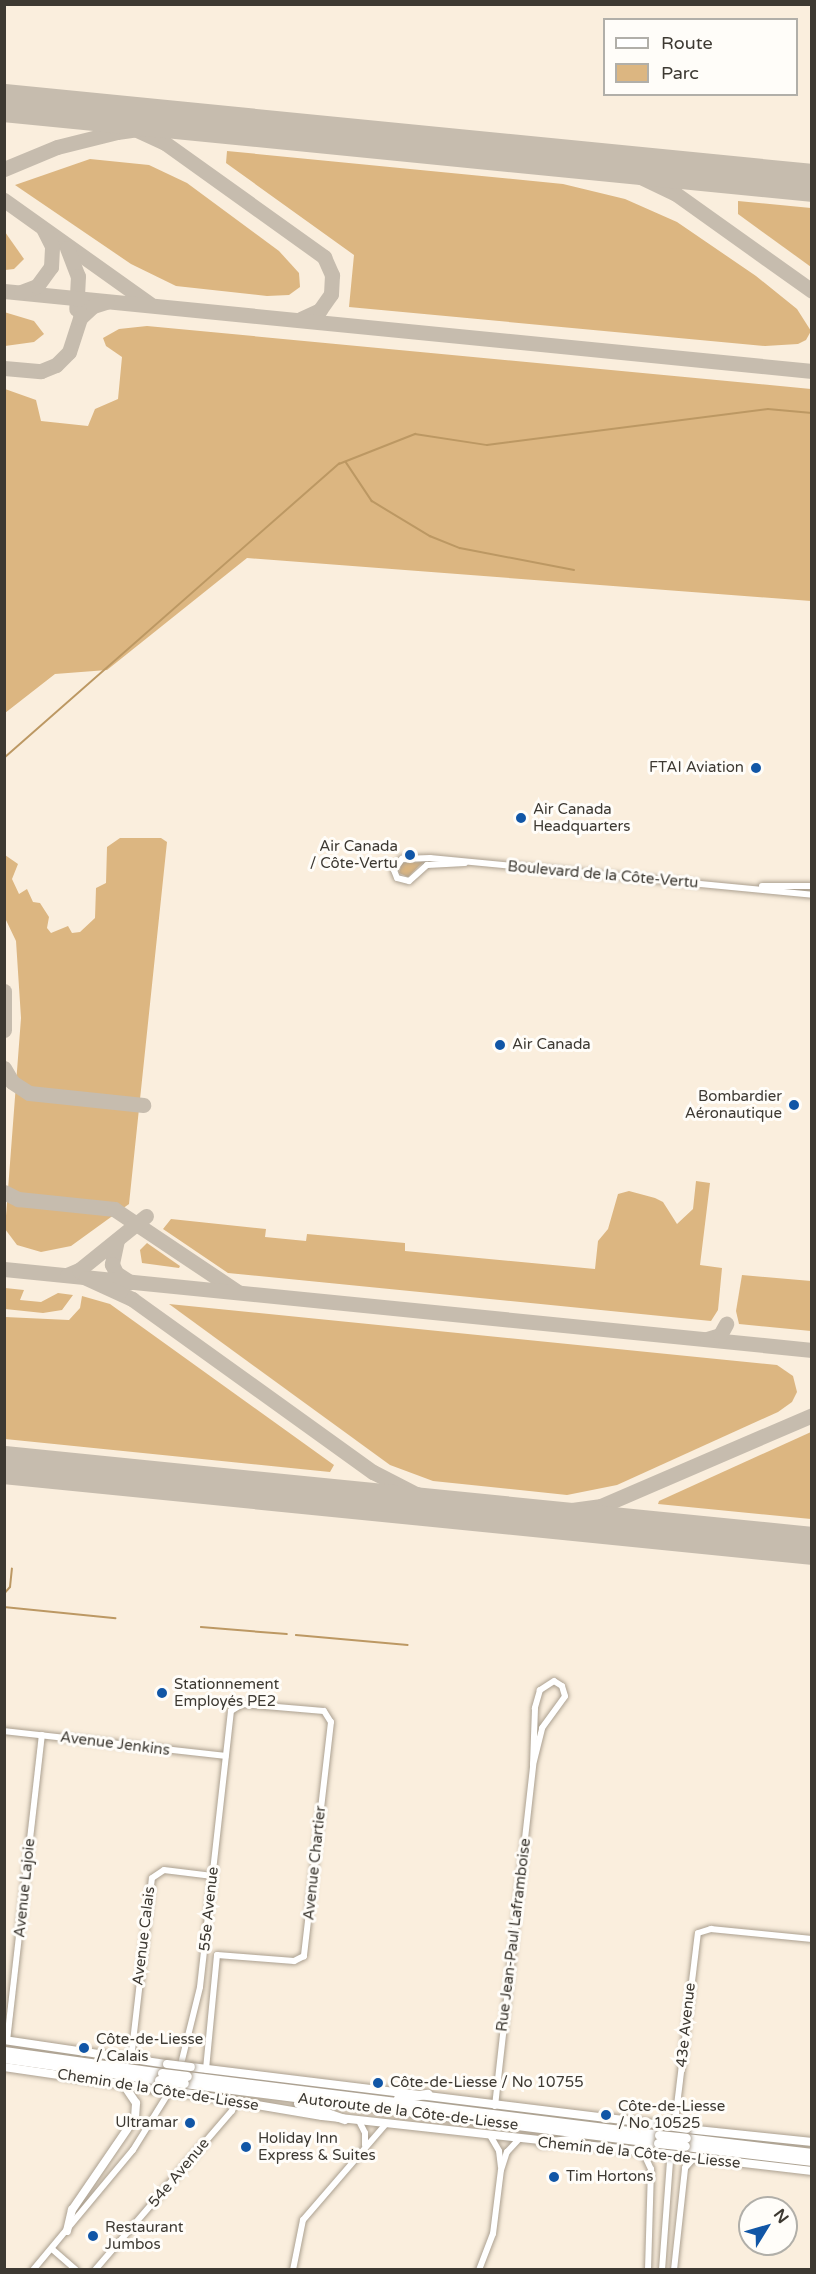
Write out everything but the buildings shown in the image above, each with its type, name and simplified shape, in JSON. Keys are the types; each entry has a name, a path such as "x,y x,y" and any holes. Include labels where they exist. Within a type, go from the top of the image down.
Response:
{"highway":[{"name":"Autoroute de la Côte-de-Liesse","path":"5,2044 158,2081"},
{"name":"Autoroute de la Côte-de-Liesse","path":"4,2058 158,2081 186,2080 365,2098 659,2139 812,2153"},
{"name":"Autoroute de la Côte-de-Liesse","path":"186,2080 276,2095 616,2139 659,2139"},
{"path":"365,2098 428,2094"},
{"path":"276,2095 344,2119"},
{"path":"541,2143 616,2139"},
{"name":"Autoroute de la Côte-de-Liesse","path":"686,2142 812,2161"}],"main road":[{"name":"Chemin de la Côte-de-Liesse","path":"5,2044 167,2064 186,2080 236,2101 344,2119 541,2143 643,2152 659,2139"},
{"name":"Chemin de la Côte-de-Liesse","path":"4,2067 124,2085 158,2081"},
{"name":"Chemin de la Côte-de-Liesse","path":"186,2080 206,2069 428,2094 659,2139 686,2142 812,2142"},
{"path":"68,2231 72,2210 135,2118 136,2103 124,2085"},
{"name":"Chemin de la Côte-de-Liesse","path":"686,2142 695,2157 812,2171"}],"street":[{"name":"Boulevard de la Côte-Vertu","path":"465,863 425,866 409,881 397,878 394,870 404,859 465,863 741,886 812,895"},
{"name":"Boulevard de la Côte-Vertu","path":"741,886 812,886"},
{"name":"Rue Jean-Paul Laframboise","path":"495,2106 533,1765 535,1708 540,1690 554,1681 564,1690 565,1699 542,1728 533,1765"},
{"name":"Avenue Chartier","path":"206,2069 217,1955 294,1961 304,1956 330,1717 322,1711 238,1704 231,1714 226,1756"},
{"name":"Avenue Jenkins","path":"4,1731 226,1756"},
{"name":"Avenue Lajoie","path":"5,2044 42,1735"},
{"name":"55e Avenue","path":"182,2060 200,1987 226,1756"},
{"name":"Avenue Calais","path":"131,2059 152,1878 164,1870 213,1876"},
{"name":"43e Avenue","path":"675,2122 695,1940 701,1930 812,1939"},
{"path":"33,2270 68,2231 133,2150 166,2097"},
{"name":"54e Avenue","path":"95,2270 232,2111 236,2101"},
{"path":"359,2121 365,2133 365,2145"},
{"path":"292,2270 303,2220 365,2145 386,2124"},
{"path":"491,2137 499,2151 501,2170"},
{"path":"479,2270 493,2234 501,2170 507,2152 518,2140"},
{"path":"643,2152 651,2169 648,2270"},
{"path":"674,2270 685,2169 695,2157"},
{"path":"662,2270 670,2160"},
{"path":"52,2249 76,2270"}],"green space":[{"path":"227,151 563,184 625,199 677,222 756,276 797,309 811,331 806,340 798,344 765,346 349,307 354,255 226,163"},
{"path":"90,159 149,165 187,183 279,251 299,273 300,287 289,295 267,296 176,286 131,264 15,185"},
{"path":"738,201 811,208 811,267 738,214"},
{"path":"5,232 24,259 14,269 5,270"},
{"path":"4,312 34,321 44,334 34,342 5,346"},
{"path":"147,326 811,389 811,601 247,558 107,670 55,674 5,713 5,389 36,400 41,421 88,426 95,409 118,399 122,357 106,346 103,338 119,329"},
{"path":"120,838 161,838 167,842 129,1204 71,1246 41,1252 17,1245 5,1229 21,1018 16,941 5,918 5,855 18,864 12,879 19,894 27,889 33,902 40,903 49,917 47,928 51,933 68,926 72,933 80,932 95,918 96,888 106,883 107,847"},
{"path":"423,862 408,877 399,873 402,863"},
{"path":"696,1181 710,1183 700,1265 722,1268 718,1310 711,1321 228,1273 163,1229 171,1219 266,1229 265,1237 306,1241 307,1234 405,1243 405,1251 595,1269 598,1241 608,1229 618,1194 629,1191 663,1202 677,1224 693,1209"},
{"path":"147,1243 180,1266 179,1268 142,1263 140,1250"},
{"path":"742,1275 811,1281 811,1331 739,1324 736,1311"},
{"path":"5,1288 24,1290 20,1300 41,1302 58,1293 73,1295 62,1310 43,1313 5,1309"},
{"path":"82,1296 110,1304 334,1465 330,1472 5,1439 5,1317 69,1320 80,1308"},
{"path":"169,1304 777,1365 793,1376 797,1392 792,1402 778,1412 617,1485 567,1495 433,1481 390,1465"},
{"path":"811,1432 811,1519 658,1504 659,1501"}],"waterway":[{"path":"4,758 339,464 415,434 487,445 768,409 812,413"},
{"path":"346,462 372,501 430,536 460,548 574,570"},
{"path":"4,1594 10,1587 12,1569"},
{"path":"4,1607 115,1618"},
{"path":"201,1627 287,1634"},
{"path":"296,1635 408,1645"}],"taxiway":[{"path":"67,109 115,120 165,143 324,257 332,275 331,294 320,310 301,319"},
{"path":"4,169 57,147 117,132 167,125 232,125"},
{"path":"580,160 626,170 676,194 812,291"},
{"path":"4,200 150,304"},
{"path":"21,292 37,286 51,267 52,246 44,230"},
{"path":"67,248 78,276 76,309"},
{"path":"4,291 812,371"},
{"path":"4,368 41,371 56,365 69,352 80,318 93,306 106,302"},
{"path":"4,991 4,1030"},
{"path":"4,1068 12,1082 29,1093 143,1105"},
{"path":"4,1192 18,1199 114,1209 238,1292"},
{"path":"67,1275 79,1270 146,1216"},
{"path":"117,1240 112,1264 116,1273 130,1282"},
{"path":"4,1269 812,1350"},
{"path":"86,1278 132,1299 373,1472 416,1494 468,1509 535,1515 601,1506 812,1415"},
{"path":"707,1339 720,1335 726,1324"}],"runway":[{"path":"4,103 812,183"},
{"path":"4,1465 812,1546"}],"place":[{"name":"FTAI Aviation","path":"756,768"},
{"name":"Air Canada Headquarters","path":"521,818"},
{"name":"Air Canada / Côte-Vertu","path":"410,855"},
{"name":"Air Canada","path":"500,1045"},
{"name":"Bombardier Aéronautique","path":"794,1105"},
{"name":"Stationnement Employés PE2","path":"162,1693"},
{"name":"Côte-de-Liesse / Calais","path":"84,2048"},
{"name":"Côte-de-Liesse / No 10755","path":"378,2083"},
{"name":"Côte-de-Liesse / No 10525","path":"606,2115"},
{"name":"Ultramar","path":"190,2123"},
{"name":"Holiday Inn Express & Suites","path":"246,2147"},
{"name":"Tim Hortons","path":"554,2177"},
{"name":"Restaurant Jumbos","path":"93,2236"}]}
